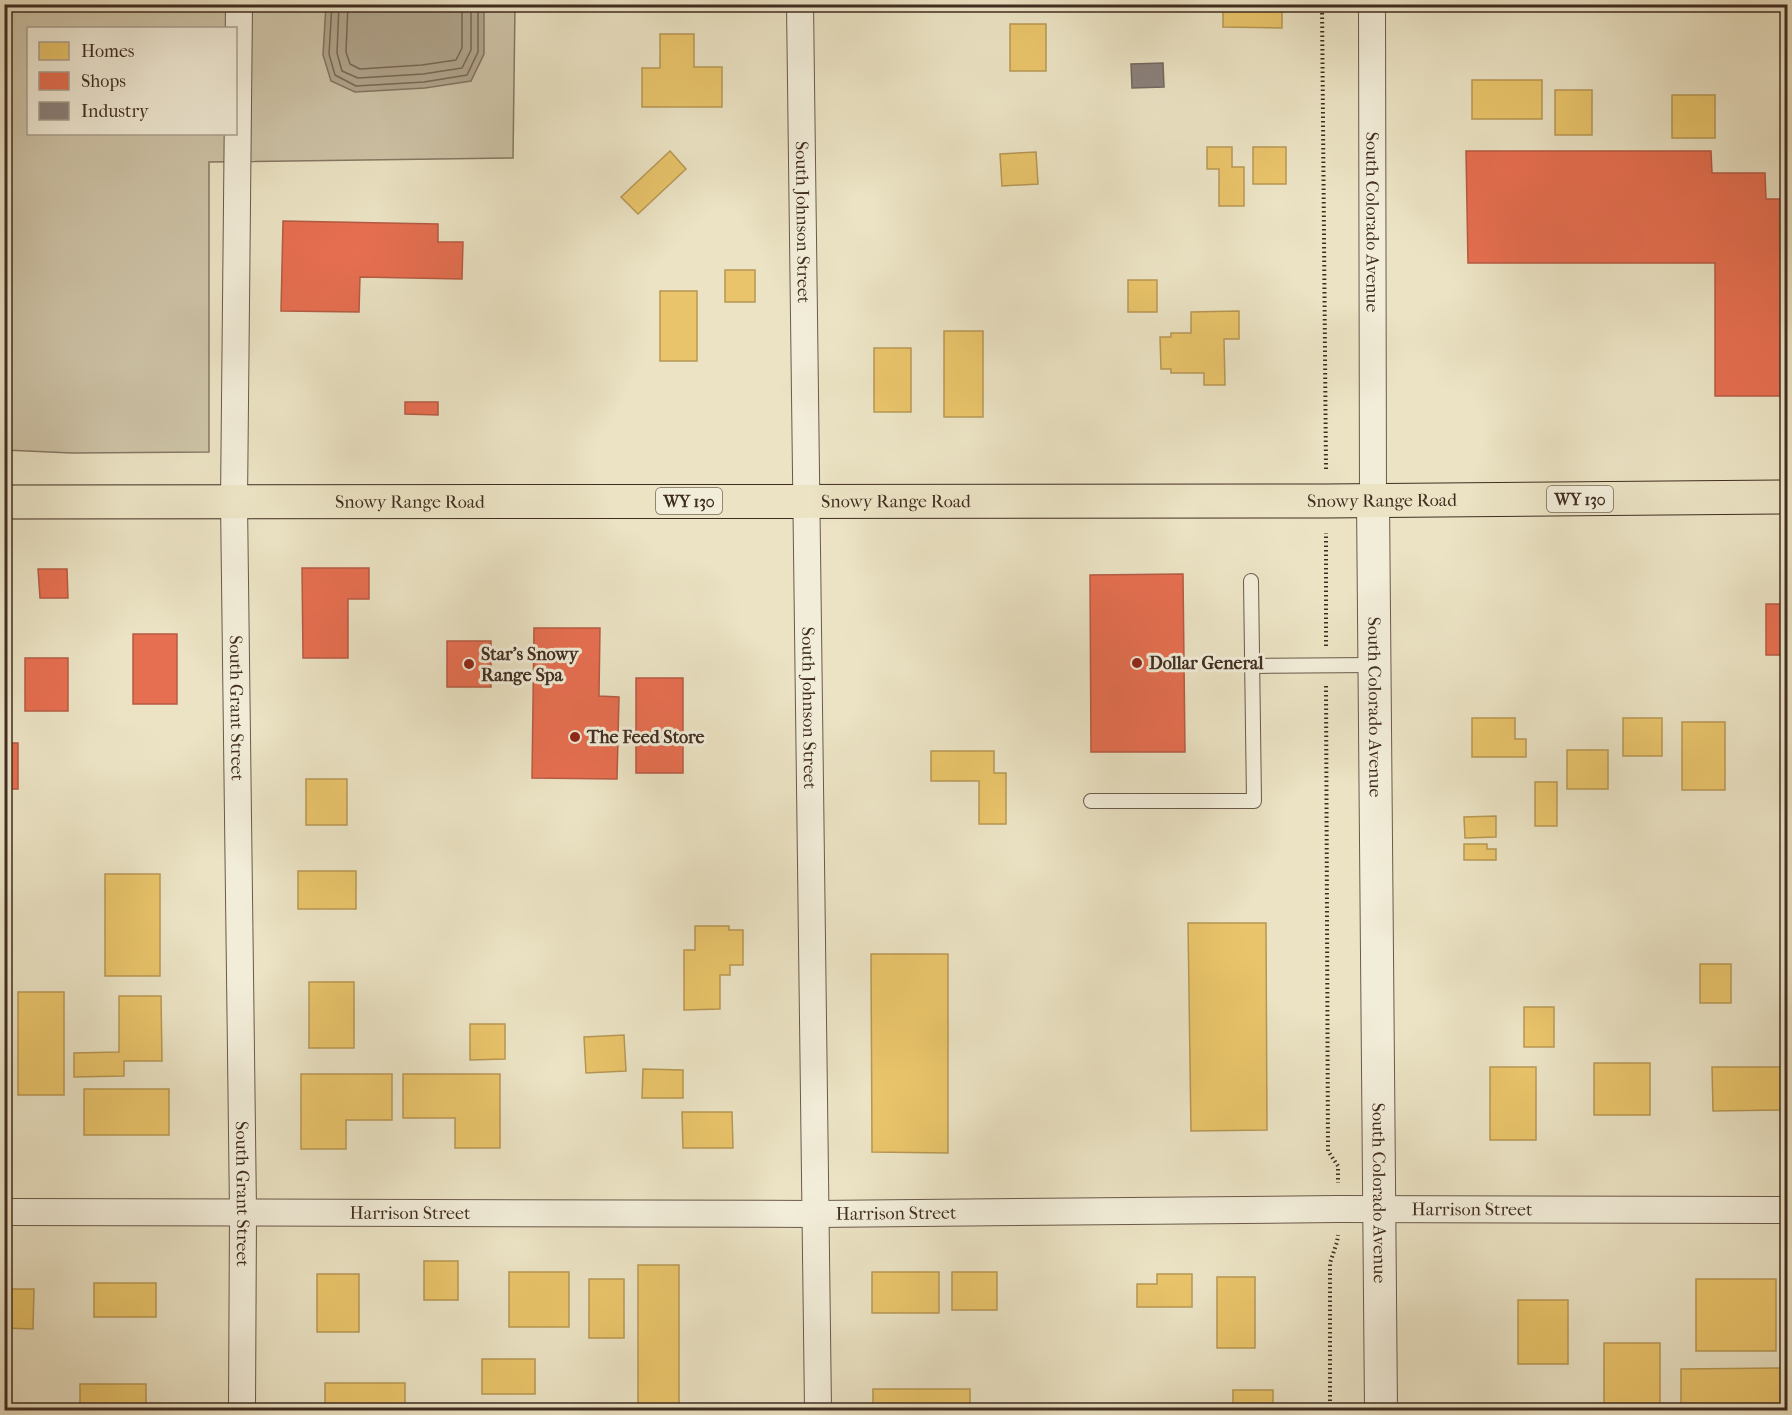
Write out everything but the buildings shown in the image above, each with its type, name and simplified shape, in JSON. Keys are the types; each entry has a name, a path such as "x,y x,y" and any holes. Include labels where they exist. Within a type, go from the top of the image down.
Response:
{"main road":[{"name":"WY 130","path":"4,478 59,502"},
{"name":"Snowy Range Road","path":"4,502 1373,500 1788,497"}],"street":[{"name":"South Grant Street","path":"239,4 234,502 243,1211 242,1410"},
{"name":"South Johnson Street","path":"800,4 818,1410"},
{"name":"South Colorado Avenue","path":"1372,4 1373,500 1381,1410"},
{"name":"Harrison Street","path":"4,1212 817,1214 1379,1209 1788,1210"}],"lane":[{"path":"1091,801 1254,801 1251,581"},
{"path":"1252,666 1375,665"}],"path":[{"path":"1322,4 1326,441"},
{"path":"1326,545 1328,1151 1338,1166"},
{"path":"1330,1410 1330,1263 1337,1242"}],"shaded area":[{"path":"5,5 515,5 513,158 209,162 209,452 72,453 5,450"}],"water":[{"path":"326,5 484,5 484,54 471,81 425,88 355,92 331,81 323,55"}],"place":[{"name":"Dollar General","path":"1137,663"},
{"name":"Star's Snowy Range Spa","path":"469,664"},
{"name":"The Feed Store","path":"575,737"}]}
